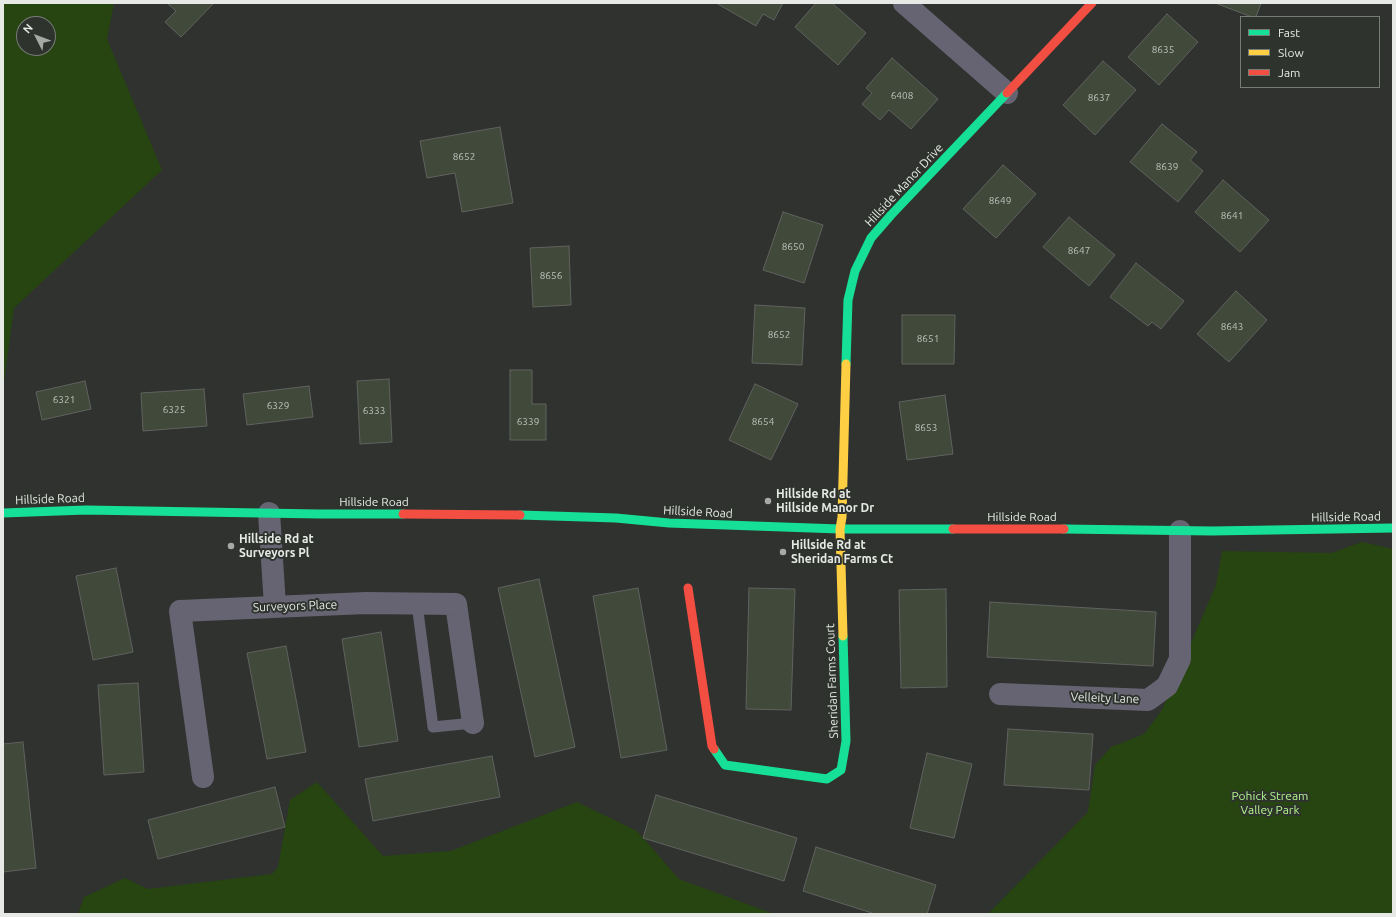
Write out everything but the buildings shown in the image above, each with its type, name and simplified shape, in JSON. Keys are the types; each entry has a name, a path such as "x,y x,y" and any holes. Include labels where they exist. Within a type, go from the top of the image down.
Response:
{"street":[{"path":"904,3 1007,92"},
{"name":"Hillside Manor Drive","path":"840,529 842,509 848,300 855,271 863,253 871,238 891,215 1092,3"},
{"name":"Hillside Road","path":"3,513 86,510 477,514 616,518 669,523 840,529 1212,531 1393,528"},
{"path":"269,513 275,606"},
{"name":"Sheridan Farms Court","path":"688,588 712,746 725,765 827,779 841,770 846,741 840,529"},
{"name":"Velleity Lane","path":"1000,694 1148,700 1167,686 1180,659 1180,530"},
{"name":"Surveyors Place","path":"203,776 180,611 366,603 456,604 473,723"}],"lane":[{"path":"417,604 433,727 473,723"}],"green space":[{"path":"3,3 114,3 107,39 162,170 14,308 3,389"},
{"name":"Pohick Stream Valley Park","path":"1362,542 1393,549 1393,914 988,914 1088,812 1095,765 1111,747 1144,734 1162,710 1216,585 1222,551 1331,553"},
{"path":"317,782 383,856 451,851 577,802 637,831 679,879 774,914 78,914 84,897 125,878 148,889 272,874 278,867 290,800"}],"traffic: fast":[{"path":"846,364 848,300 855,271 871,238 1007,93"},
{"path":"3,513 86,510 403,514"},
{"path":"520,515 616,518 669,523 840,529 953,529"},
{"path":"1064,529 1212,531 1393,528"},
{"path":"714,749 725,765 827,779 841,770 846,741 843,636"}],"traffic: slow":[{"path":"843,636 840,529 842,517 846,364"}],"traffic: jam":[{"path":"1007,93 1092,3"},
{"path":"403,514 520,515"},
{"path":"953,529 1064,529"},
{"path":"688,588 712,746 714,749"}],"place":[{"name":"Hillside Rd at Hillside Manor Dr","path":"768,501"},
{"name":"Hillside Rd at Surveyors Pl","path":"231,546"},
{"name":"Hillside Rd at Sheridan Farms Ct","path":"783,552"}]}
